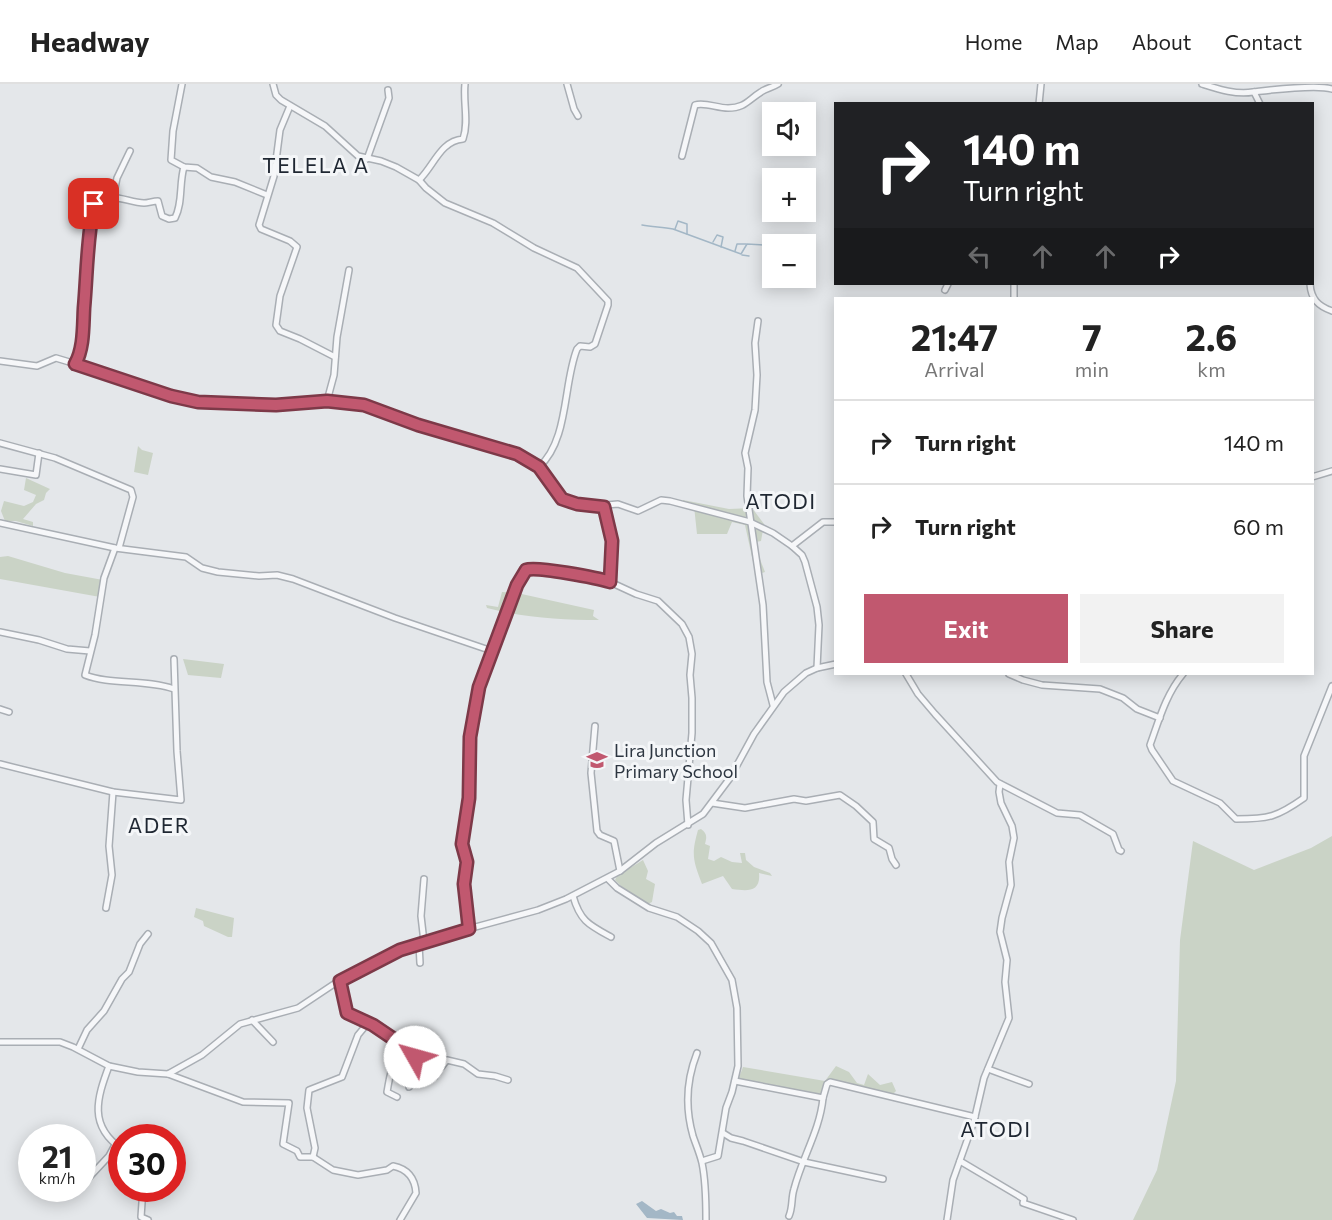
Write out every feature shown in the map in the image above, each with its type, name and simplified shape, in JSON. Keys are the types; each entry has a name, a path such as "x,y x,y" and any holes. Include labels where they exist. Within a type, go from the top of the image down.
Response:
{"street":[{"path":"182,84 171,160 184,167 196,168 211,177 235,182 267,195"},
{"path":"273,84 278,97 325,126 356,155 390,164 419,180 445,204 493,223 534,248 577,268 608,301 595,344 590,347 580,346 577,349 556,440 549,455 539,467"},
{"path":"419,180 430,168 442,148 456,140 463,139 466,123 465,84"},
{"path":"567,84 578,116"},
{"path":"682,156 695,105 727,108 740,106 751,101 761,91 778,84"},
{"path":"1039,102 1041,84"},
{"path":"1202,84 1226,91 1254,92 1320,86 1332,89"},
{"path":"367,159 388,98 388,90"},
{"path":"1254,92 1259,102"},
{"path":"290,106 280,130 276,165 260,219 260,228 297,246 280,296 277,328 335,357"},
{"path":"113,198 117,178 130,150"},
{"path":"75,364 79,357 83,327 90,224 94,204 100,199 113,198 124,198 141,203 158,201 162,216 169,219 175,218 184,167"},
{"path":"327,401 334,375 350,270"},
{"path":"945,290 948,285"},
{"path":"1314,298 1316,303 1332,311"},
{"path":"758,321 755,343 757,375 755,410 745,453 748,468 747,495 750,522 763,605 767,682 773,705"},
{"path":"0,361 37,366 54,358 171,396 198,402 276,405 327,401 358,404 418,425 508,451 539,467 562,499 577,504 604,507 618,504 638,511 662,500 750,522 773,533 792,546 805,562 817,607 819,627 816,668"},
{"path":"0,442 55,458 131,490 133,497 117,548 104,578 95,635 84,672 85,675 155,684 174,689"},
{"path":"0,469 36,475 39,453"},
{"path":"1314,476 1332,471"},
{"path":"604,507 612,541 610,582"},
{"path":"792,546 823,522 834,522"},
{"path":"0,523 117,548 186,557 202,568 218,572 259,576 278,575 492,651"},
{"path":"469,929 464,884 467,862 462,844 469,798 470,737 479,687 517,585 526,570 536,568 610,582 658,601 678,619 689,637 692,649 691,737 686,800 688,825"},
{"path":"0,632 39,640 67,649 90,651"},
{"path":"0,764 113,792 181,800 174,659"},
{"path":"168,1074 202,1055 240,1024 298,1008 340,981 392,954 421,943 538,910 608,879 656,843 703,814 737,768 754,734 773,705 806,673 816,668 834,664"},
{"path":"907,675 918,694 935,714 1000,784 1057,813 1080,815 1113,834 1121,851"},
{"path":"1011,675 1042,685 1100,689 1122,698 1141,711 1160,718"},
{"path":"1182,675 1174,685 1150,745 1154,755 1173,781 1220,803 1236,819 1261,819 1279,814 1304,798 1304,756 1332,686"},
{"path":"0,709 9,712"},
{"path":"595,726 591,773 597,831 600,835 614,841 620,871"},
{"path":"947,1220 953,1180 975,1117 982,1083 1009,1018 1005,982 1007,960 1000,932 1011,885 1009,862 1014,838 1012,826 1001,803 1000,784"},
{"path":"106,908 112,875 109,846 113,792"},
{"path":"712,803 745,808 794,799 806,801 840,795 873,822 874,839 889,848 896,865"},
{"path":"420,963 424,879"},
{"path":"608,879 617,888 650,908 686,922 711,944 732,980 735,994 738,1054 735,1081 726,1108 718,1156 702,1161"},
{"path":"573,896 576,907 589,925 611,937"},
{"path":"78,1049 90,1026 104,1011 129,972 140,944 148,934"},
{"path":"340,981 347,1013 368,1023 413,1053 434,1077"},
{"path":"252,1020 273,1042"},
{"path":"313,1157 315,1148 307,1108 309,1090 342,1077 358,1035 368,1023"},
{"path":"0,1042 65,1043 109,1066 138,1072 168,1074 243,1102 289,1103 283,1144 297,1151 300,1157 313,1157 333,1170 358,1175 387,1170 393,1166 407,1171 414,1182 416,1194 400,1220"},
{"path":"397,1097 387,1092 396,1059 413,1053 418,1044"},
{"path":"409,1087 408,1077 416,1065 413,1053"},
{"path":"697,1053 690,1071 687,1096 688,1117 702,1161 706,1220"},
{"path":"429,1069 438,1070 447,1060 455,1061 465,1064 478,1074 508,1080"},
{"path":"108,1136 102,1128 97,1112 109,1066"},
{"path":"988,1069 1029,1084"},
{"path":"735,1081 823,1098"},
{"path":"789,1216 794,1189 814,1136 827,1084 830,1082 975,1117"},
{"path":"723,1133 730,1138 804,1162 883,1179"},
{"path":"96,1170 108,1158"},
{"path":"960,1161 1024,1199 1023,1203 1073,1220"},
{"path":"142,1202 141,1216 148,1220"}],"shaded area":[{"path":"138,446 142,450 153,453 148,475 134,472"},
{"path":"26,478 50,489 44,500 36,504 23,519 33,522 33,526 16,521 5,521 1,511 4,501 24,506 33,502 36,495 24,490"},
{"path":"683,500 729,509 752,508 764,524 761,541 756,542 765,572 756,575 745,525 732,522 727,534 697,534 694,506"},
{"path":"8,556 65,573 103,580 100,597 0,579 0,557"},
{"path":"502,592 517,593 594,610 593,616 599,620 543,618 487,608 486,605 498,607"},
{"path":"183,659 224,664 221,678 188,675"},
{"path":"701,829 706,835 705,844 710,846 708,859 714,861 721,857 742,863 740,853 745,853 746,860 754,867 772,876 759,873 758,884 748,890 732,889 723,876 702,884 694,852 698,830"},
{"path":"1332,836 1332,1220 1133,1220 1157,1170 1176,1081 1180,940 1193,841 1254,870 1311,848"},
{"path":"643,860 648,871 646,879 655,884 652,902 648,904 615,880 617,876"},
{"path":"196,908 234,918 232,937 204,926 203,921 194,917"},
{"path":"836,1066 849,1072 857,1083 864,1085 868,1074 880,1085 892,1082 896,1091 892,1095 834,1081 827,1086 822,1097 738,1080 743,1067 825,1081"}],"water":[{"path":"642,1201 656,1211 661,1209 670,1213 674,1212 677,1216 682,1216 683,1220 647,1218 636,1204"}],"waterway":[{"path":"675,229 678,221 687,224 687,234"},
{"path":"642,225 673,229 741,254 747,244 762,245"},
{"path":"713,242 717,235 723,237 721,247"},
{"path":"735,251 737,244 746,244"},
{"path":"742,255 749,256"}],"place":[{"name":"Lira Junction Primary School","path":"597,760"}],"district":[{"name":"TELELA A","path":"316,164"},
{"name":"ATODI","path":"781,500"},
{"name":"ADER","path":"159,824"},
{"name":"ATODI","path":"996,1128"}],"route":[{"path":"94,204 90,224 83,327 79,357 75,364 129,380 171,396 198,402 276,405 327,401 364,405 418,425 517,454 539,467 562,499 583,506 604,507 612,541 610,582 536,568 526,570 517,585 479,687 470,737 469,798 462,844 467,862 464,884 469,929 400,950 340,981 347,1013 373,1025 403,1044 415,1057"}]}
